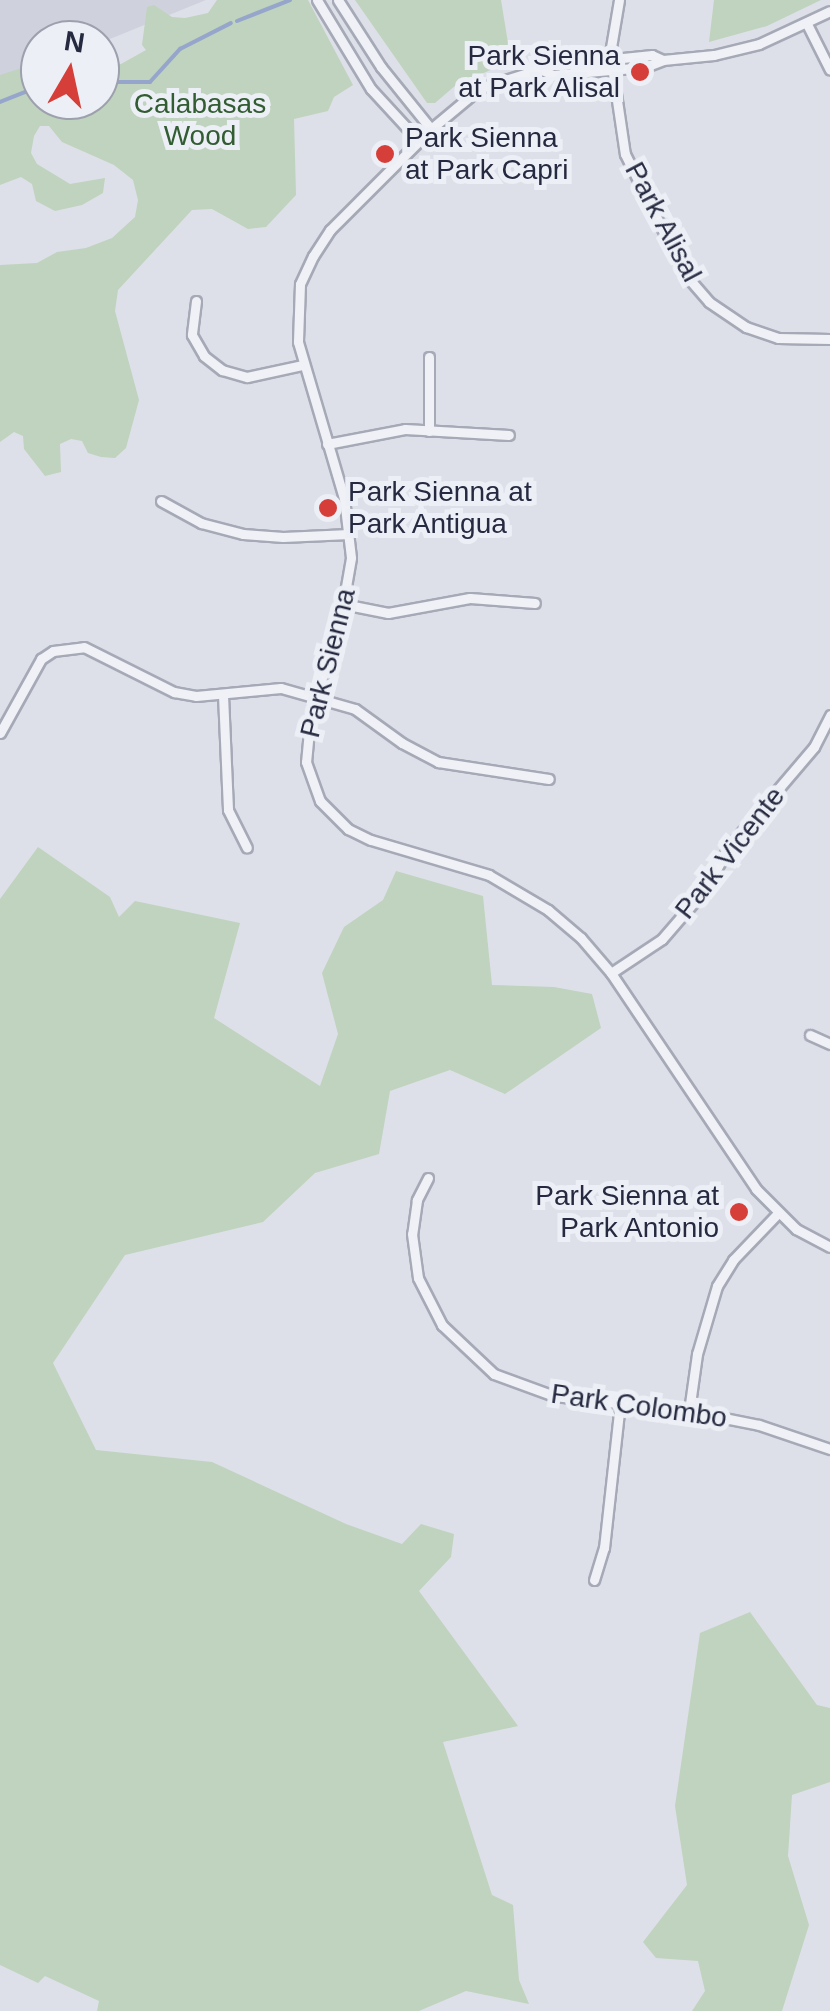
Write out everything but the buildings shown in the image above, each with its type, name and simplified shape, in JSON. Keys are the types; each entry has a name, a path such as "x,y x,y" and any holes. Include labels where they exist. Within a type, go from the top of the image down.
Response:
{"street":[{"path":"317,0 372,88 419,142"},
{"path":"338,0 381,67 431,129"},
{"name":"Park Alisal","path":"619,0 611,64 625,154 684,273 709,302 746,327 778,338 830,339"},
{"name":"Park Sienna","path":"830,11 807,24 714,55 663,60 646,67 611,64 553,74 544,71 480,88 431,129 330,230 312,256 300,284 296,315 302,365 328,444 350,534 344,604 316,697 306,762 320,800 331,815 370,840 464,865 515,888 570,928 611,973 756,1189 778,1213 830,1247"},
{"path":"807,24 830,70"},
{"path":"196,301 192,335 204,356 222,370 247,376 302,365"},
{"path":"429,356 429,431"},
{"path":"328,444 374,433 509,435"},
{"path":"160,501 201,523 244,534 283,538 350,534"},
{"path":"344,604 388,613 470,598 534,603"},
{"path":"0,734 41,659 69,646 99,652 174,692 223,695 263,686 316,697 355,709 419,754 438,762 549,779"},
{"path":"223,695 228,810 247,848"},
{"name":"Park Vicente","path":"611,973 662,938 706,888 728,848 814,747 830,715"},
{"path":"810,1036 830,1044"},
{"name":"Park Colombo","path":"428,1178 416,1200 412,1234 418,1278 442,1326 469,1354 517,1385 554,1396 689,1411 759,1425 830,1449"},
{"path":"689,1411 697,1354 718,1286 733,1260 778,1213"},
{"path":"594,1580 604,1548 620,1404"}],"shaded area":[{"path":"0,0 206,0 120,35 120,20 20,20 20,76 0,84"}],"green space":[{"name":"Calabasas Wood","path":"217,0 308,0 353,85 334,97 328,111 294,119 296,195 266,227 248,229 212,209 192,210 118,290 115,311 139,400 126,448 115,458 101,457 88,453 82,441 71,439 60,444 61,472 45,476 24,449 23,436 14,432 0,442 0,265 37,263 57,252 86,248 112,238 135,217 138,200 133,180 114,165 62,142 49,126 40,126 34,136 31,153 37,164 70,184 105,178 103,193 82,205 55,211 36,201 32,184 21,177 0,185 0,75 20,68 20,120 120,120 120,64 146,50 142,45 147,7 154,5 172,17 208,13"},
{"path":"355,0 501,0 511,61 456,85 435,103 427,103"},
{"path":"714,0 821,0 767,26 709,42"},
{"path":"38,847 110,897 119,917 135,901 240,923 214,1018 320,1086 338,1034 322,973 344,927 383,900 396,871 483,896 492,985 554,987 592,994 601,1028 505,1094 450,1070 390,1091 379,1154 315,1173 263,1222 125,1255 53,1363 96,1450 212,1462 346,1524 402,1544 421,1524 454,1534 451,1557 419,1591 518,1726 443,1742 492,1895 513,1905 519,1980 529,2004 466,1991 419,2011 97,2011 99,2001 45,1976 38,1983 0,1965 0,899"},
{"path":"750,1612 817,1705 830,1708 830,1782 792,1795 788,1856 809,1925 782,2011 692,2011 705,1991 698,1961 656,1958 643,1942 687,1885 675,1806 700,1633"}],"waterway":[{"path":"237,21 290,0"},
{"path":"120,82 150,82 180,49 231,23"},
{"path":"0,102 20,94"}],"place":[{"name":"Park Sienna at Park Alisal","path":"640,72"},
{"name":"Park Sienna at Park Capri","path":"385,154"},
{"name":"Park Sienna at Park Antigua","path":"328,508"},
{"name":"Park Sienna at Park Antonio","path":"739,1212"}]}
